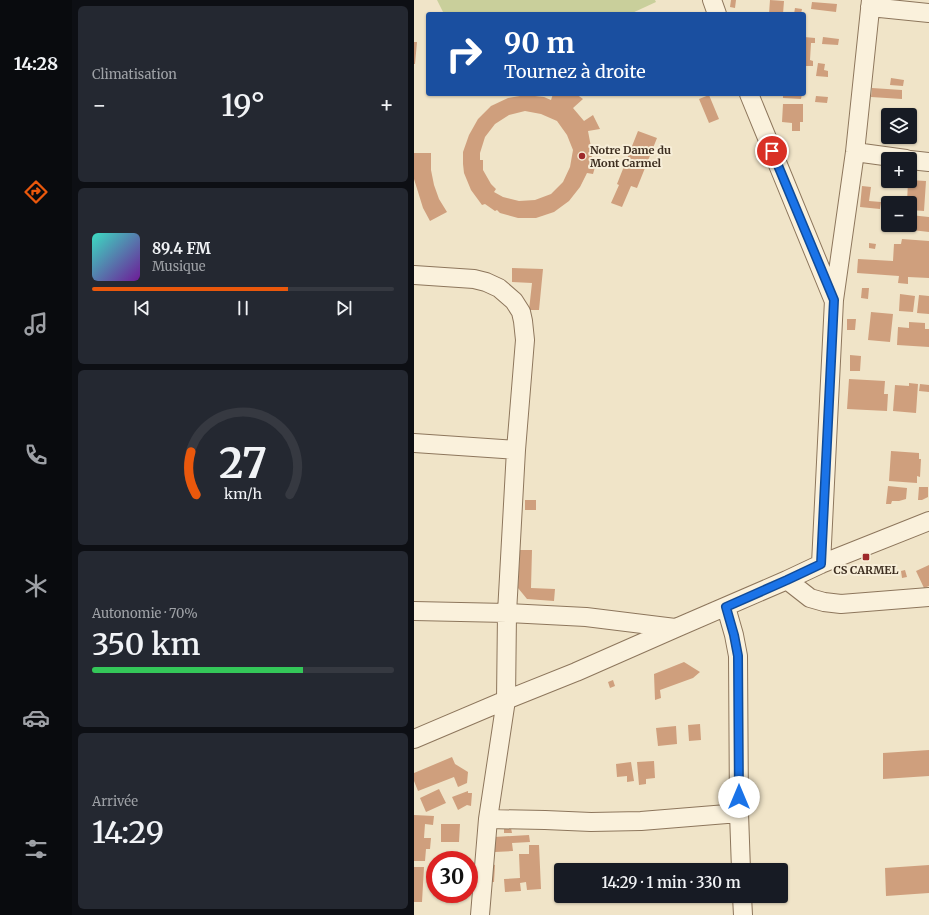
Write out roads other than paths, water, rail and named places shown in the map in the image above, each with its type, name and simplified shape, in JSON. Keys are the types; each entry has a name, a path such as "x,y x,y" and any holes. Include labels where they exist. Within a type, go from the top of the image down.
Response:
{"street":[{"path":"712,0 716,12"},
{"path":"821,564 834,300 855,152 871,3 929,13"},
{"path":"751,96 834,300"},
{"path":"855,152 881,156"},
{"path":"917,161 929,162"},
{"path":"414,275 474,279 486,282 499,288 514,301 521,312 525,340 516,450 507,613 506,700 488,819 480,915"},
{"path":"414,443 516,450"},
{"path":"414,739 576,672 821,564 929,521"},
{"path":"787,580 810,598 824,602 841,604 929,597"},
{"path":"726,607 738,656 741,863"},
{"path":"414,611 507,613 586,617 676,628"},
{"path":"488,819 591,822 640,821 740,813"},
{"path":"742,903 743,915"}],"place":[{"name":"Notre Dame du Mont Carmel","path":"582,156"},
{"name":"CS CARMEL","path":"866,557"}]}
